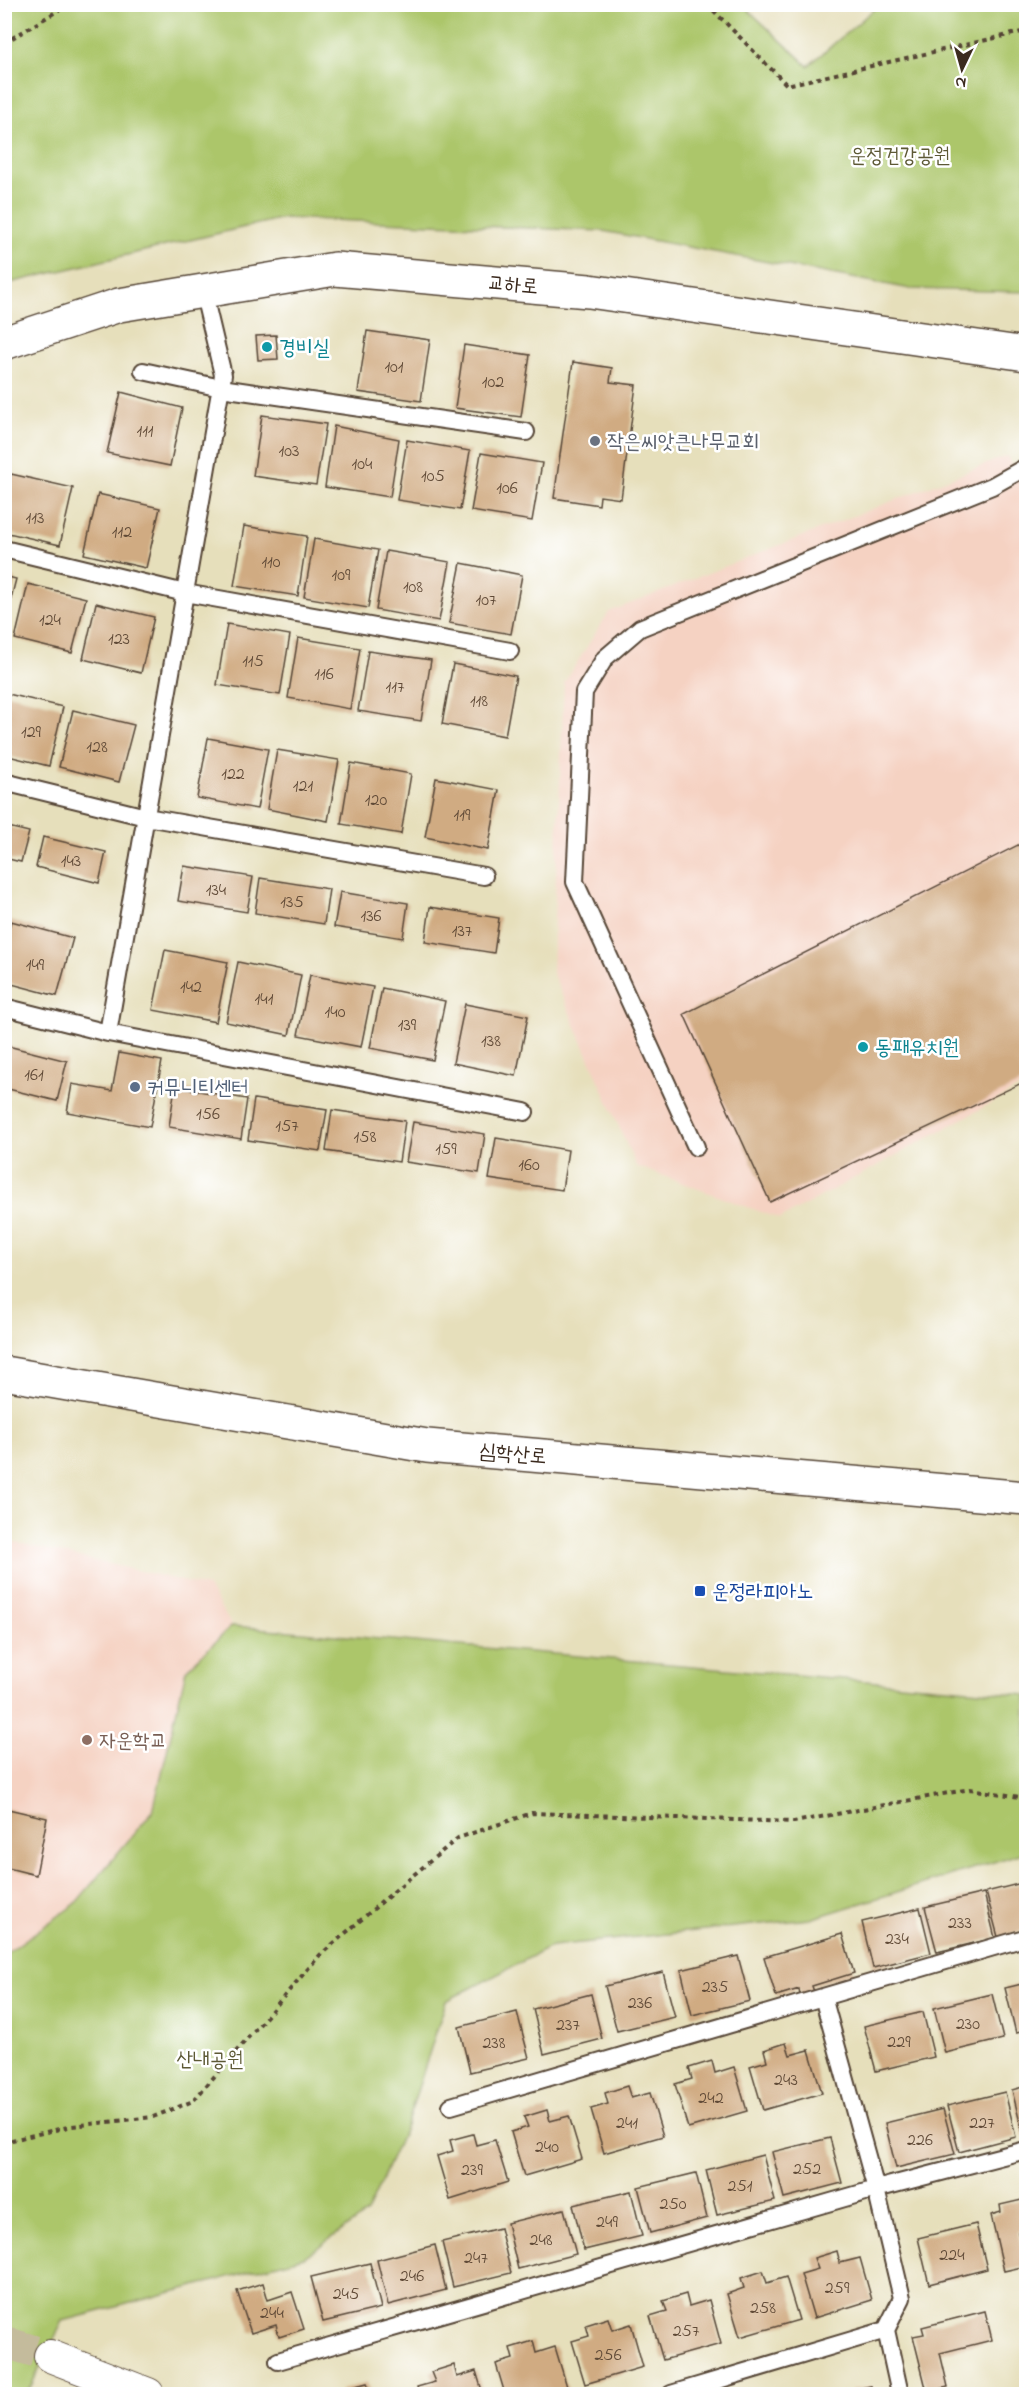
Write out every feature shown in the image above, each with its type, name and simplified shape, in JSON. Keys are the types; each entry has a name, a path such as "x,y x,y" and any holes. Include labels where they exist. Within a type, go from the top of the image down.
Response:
{"street":[{"name":"교하로","path":"4,343 119,305 335,268 589,291 1026,354"},
{"name":"심학산로","path":"4,1373 427,1446 1026,1498"},
{"path":"50,2356 148,2394"}],"lane":[{"path":"108,1033 223,375 203,291"},
{"path":"143,371 221,388 526,432"},
{"path":"696,1147 575,882 584,692 605,658 640,628 992,486 1026,467"},
{"path":"4,549 185,593 510,651"},
{"path":"4,782 146,817 484,876"},
{"path":"4,1007 108,1033 525,1112"},
{"path":"451,2106 1021,1939"},
{"path":"822,1997 876,2189 902,2298 886,2330 900,2394"},
{"path":"279,2361 876,2189 1026,2150"},
{"path":"671,2394 886,2330"}],"path":[{"path":"4,43 69,4"},
{"path":"707,4 786,85 1022,32 1026,28"},
{"path":"4,2146 12,2140 72,2126 153,2117 193,2101 320,1955 458,1838 532,1813 795,1821 970,1789 1026,1798"}],"shaded area":[{"path":"1007,456 1026,495 1026,1084 780,1219 636,1166 552,972 564,683 609,612"},
{"name":"자운학교","path":"5,1540 208,1587 232,1626 186,1670 153,1811 75,1904 5,1955"}],"green space":[{"name":"운정건강공원","path":"5,4 743,5 808,66 879,5 1026,5 1026,292 911,289 603,231 283,218 5,284"},
{"name":"산내공원","path":"232,1626 1026,1695 1026,1852 810,1919 552,1946 446,2001 406,2126 367,2213 304,2257 63,2321 27,2394 5,2394 4,1955 75,1904 153,1811 186,1670"}],"building":[{"path":"367,331 430,340 421,401 358,392"},
{"name":"경비실","path":"276,335 278,359 258,360 256,336"},
{"path":"464,345 530,355 521,417 455,408"},
{"name":"작은씨앗큰나무교회","path":"573,362 612,368 610,382 636,385 621,499 600,496 599,505 554,498"},
{"path":"121,392 182,408 170,466 107,453"},
{"path":"262,415 326,424 316,485 253,476"},
{"path":"334,426 399,439 390,497 325,487"},
{"path":"407,440 470,451 460,510 397,500"},
{"path":"481,453 542,463 532,521 471,511"},
{"path":"11,474 73,488 60,545 4,532 4,503"},
{"path":"98,494 160,508 146,568 84,554"},
{"path":"244,526 307,536 298,596 234,586"},
{"path":"314,539 378,550 368,608 304,597"},
{"path":"386,551 450,562 439,621 376,610"},
{"path":"461,563 522,575 511,634 449,623"},
{"path":"4,576 16,579 5,622 4,622"},
{"path":"28,584 86,598 72,653 15,639"},
{"path":"96,603 154,617 141,673 83,659"},
{"path":"227,624 290,635 280,695 217,685"},
{"path":"298,638 360,648 350,709 288,698"},
{"path":"368,651 431,660 421,721 358,711"},
{"path":"453,664 516,676 505,736 442,724"},
{"path":"4,693 63,707 49,766 4,755"},
{"path":"73,710 134,725 119,782 59,767"},
{"path":"208,738 268,749 257,809 197,798"},
{"path":"277,750 339,760 328,821 267,809"},
{"path":"351,763 411,774 401,834 341,824"},
{"path":"436,778 499,790 488,850 425,837"},
{"path":"4,826 29,832 21,862 4,858"},
{"path":"43,837 106,852 99,883 36,867"},
{"name":"동패유치원","path":"1026,841 1026,1081 770,1202 684,1014"},
{"path":"184,866 253,877 247,912 178,901"},
{"path":"260,878 329,889 324,924 255,913"},
{"path":"340,892 408,903 403,938 334,927"},
{"path":"430,907 499,918 494,953 425,942"},
{"path":"11,921 73,938 57,996 4,982 4,945"},
{"path":"165,950 228,962 216,1022 153,1010"},
{"path":"238,962 301,975 289,1035 226,1022"},
{"path":"310,975 373,987 361,1047 298,1035"},
{"path":"382,988 445,1001 433,1060 370,1048"},
{"path":"465,1004 528,1016 516,1076 453,1063"},
{"path":"4,1045 67,1061 57,1101 4,1088"},
{"name":"커뮤니티센터","path":"119,1053 162,1061 150,1127 67,1112 72,1084 112,1091"},
{"path":"175,1087 247,1099 241,1139 169,1127"},
{"path":"254,1099 327,1110 320,1151 248,1140"},
{"path":"332,1110 405,1121 399,1162 326,1151"},
{"path":"413,1122 485,1134 479,1173 406,1162"},
{"path":"496,1138 568,1150 562,1190 489,1179"},
{"path":"4,1808 47,1818 36,1875 4,1867"},
{"path":"1026,1882 1026,1930 998,1937 986,1892"},
{"path":"984,1893 995,1938 937,1952 925,1907"},
{"path":"920,1908 931,1953 873,1968 862,1922"},
{"path":"842,1934 854,1973 812,1986 814,1992 800,1996 799,1989 776,1996 764,1957"},
{"path":"738,1956 750,2001 692,2015 681,1970"},
{"path":"663,1972 675,2017 617,2031 605,1986"},
{"path":"1026,1983 1026,2031 1016,2033 1005,1988"},
{"path":"591,1994 602,2039 544,2054 533,2009"},
{"path":"992,1994 1003,2039 945,2053 934,2008"},
{"path":"517,2012 529,2058 470,2072 459,2027"},
{"path":"923,2012 934,2057 876,2071 864,2026"},
{"path":"786,2043 790,2055 809,2050 822,2093 763,2110 750,2066 767,2061 764,2050"},
{"path":"712,2061 715,2073 734,2067 747,2111 688,2128 675,2084 692,2079 689,2068"},
{"path":"627,2086 631,2098 650,2093 663,2136 604,2153 591,2109 608,2104 605,2093"},
{"path":"1026,2086 1026,2135 1023,2135 1012,2090"},
{"path":"1005,2092 1016,2137 959,2152 947,2106"},
{"path":"943,2109 955,2154 896,2168 885,2123"},
{"path":"547,2110 550,2121 569,2116 582,2159 524,2176 511,2132 528,2127 524,2117"},
{"path":"473,2134 476,2145 495,2140 508,2182 450,2200 437,2156 453,2151 450,2140"},
{"path":"830,2138 842,2183 784,2198 772,2152"},
{"path":"763,2155 775,2201 717,2215 706,2170"},
{"path":"696,2173 707,2218 650,2233 638,2187"},
{"path":"631,2191 642,2236 584,2250 573,2205"},
{"path":"1026,2199 1026,2230 1018,2232 1026,2266 1004,2271 991,2215 1001,2212 1000,2205"},
{"path":"564,2209 576,2254 518,2269 507,2223"},
{"path":"976,2224 987,2269 929,2284 918,2238"},
{"path":"500,2228 511,2273 453,2287 442,2242"},
{"path":"435,2245 446,2290 388,2305 377,2260"},
{"path":"837,2251 840,2263 860,2258 872,2300 814,2318 801,2274 818,2269 814,2258"},
{"path":"370,2263 381,2308 323,2322 311,2277"},
{"path":"763,2271 767,2283 786,2277 799,2320 740,2337 727,2294 744,2288 741,2278"},
{"path":"263,2283 268,2300 292,2292 304,2329 279,2337 276,2325 251,2333 237,2291"},
{"path":"686,2294 689,2306 709,2300 721,2344 663,2360 650,2316 667,2311 663,2301"},
{"path":"985,2311 992,2340 940,2353 948,2387 927,2392 913,2336 924,2334 922,2327"},
{"path":"608,2318 612,2330 631,2324 643,2367 585,2384 572,2341 589,2336 586,2325"},
{"path":"533,2341 536,2353 555,2347 568,2390 553,2394 505,2394 496,2364 513,2359 510,2348"},
{"path":"454,2365 457,2377 476,2371 483,2394 419,2394 417,2387 435,2382 431,2372"},
{"path":"367,2383 370,2394 342,2394 341,2390"},
{"path":"871,2386 873,2394 852,2394 851,2390"}],"tunnel":[{"path":"4,2342 50,2356"}],"place":[{"name":"경비실","path":"267,347"},
{"name":"작은씨앗큰나무교회","path":"595,441"},
{"name":"동패유치원","path":"863,1047"},
{"name":"커뮤니티센터","path":"135,1087"},
{"name":"운정라피아노","path":"700,1591"},
{"name":"자운학교","path":"87,1740"}]}
